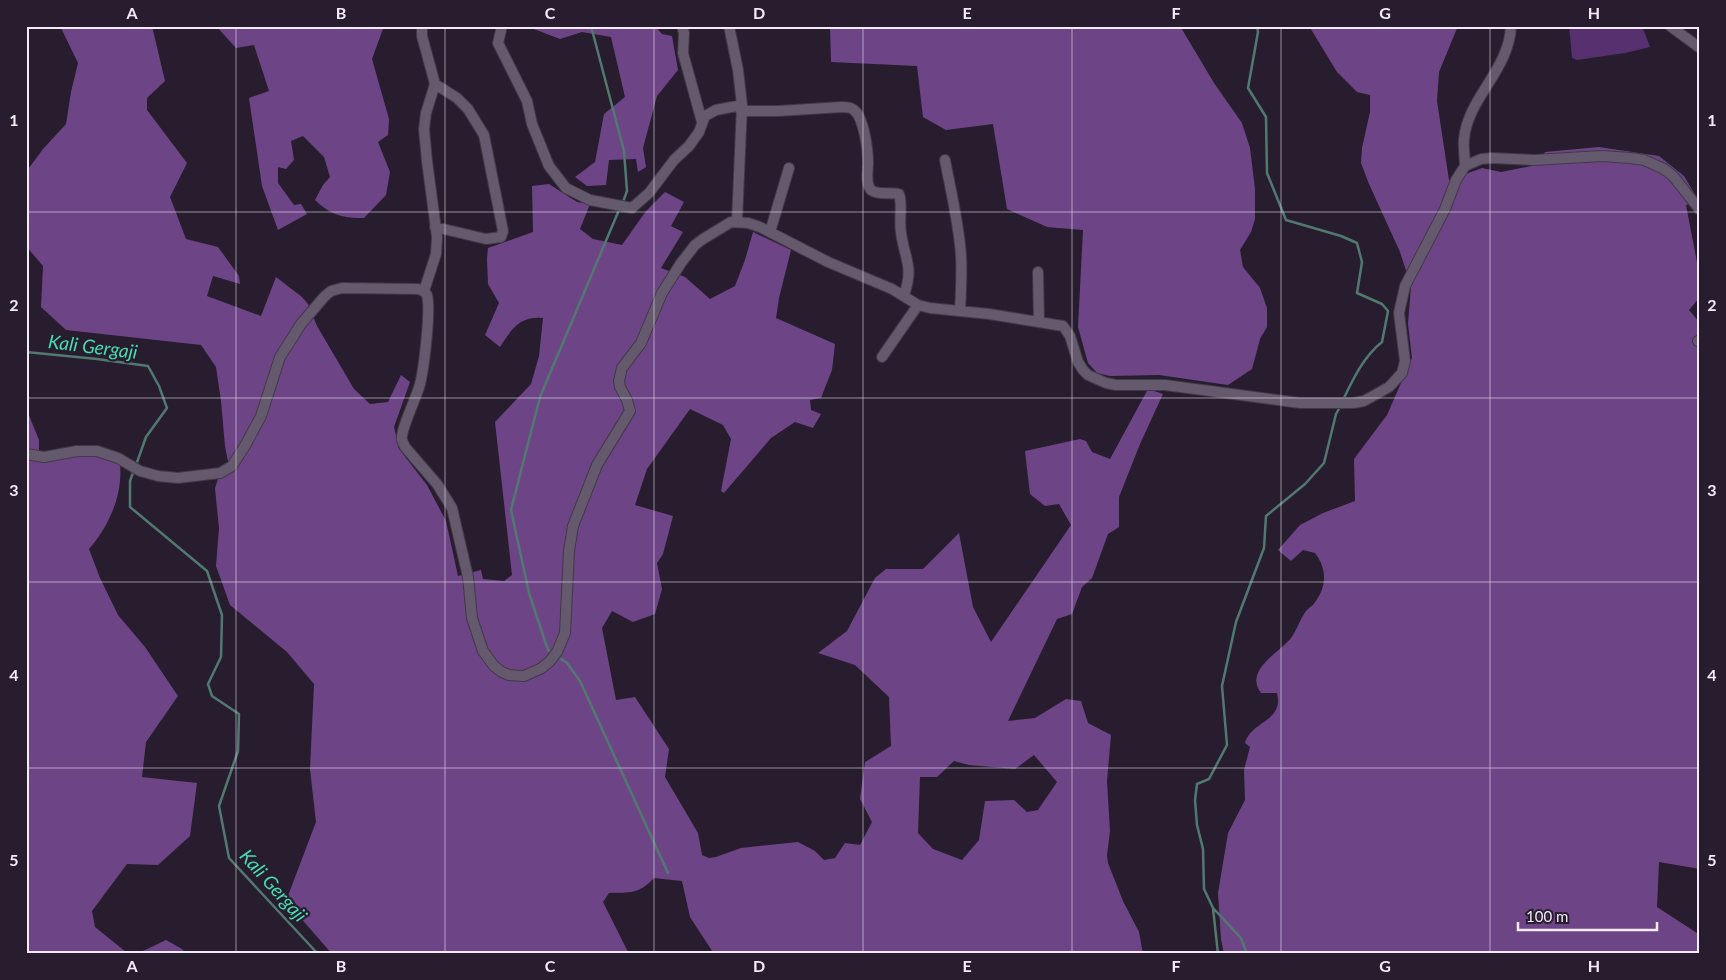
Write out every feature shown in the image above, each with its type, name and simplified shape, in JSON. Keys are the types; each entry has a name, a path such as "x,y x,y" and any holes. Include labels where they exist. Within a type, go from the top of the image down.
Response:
{"street":[{"path":"422,26 424,42 435,84 426,113 424,129 435,227 436,254 424,291 428,302 427,333 420,385 402,441 437,484 452,508 468,577 472,618 478,639 487,659 502,672 516,676 533,673 550,661 557,652 565,633 569,551 578,511 597,465 630,411 628,400 620,387 619,381 622,368 640,344 662,293 692,249 702,239 731,222 748,223 770,232 828,262 882,284 904,295 918,305 1063,326 1070,336 1078,362 1083,370 1088,375 1106,383 1116,385 1165,385 1300,403 1353,403 1364,401 1382,392 1402,374 1406,361 1399,313 1405,286 1445,209 1456,180 1466,166 1481,159 1492,158 1534,160 1602,156 1644,160 1673,176 1700,210"},
{"path":"502,26 498,43 527,101 532,124 549,166 566,188 590,200 613,206 632,208 649,193 674,160 689,146 699,132 705,116 716,110 742,108 778,111 842,107 855,110 864,136 868,156 868,184 874,192 898,194 900,198 901,234 910,268 904,295"},
{"path":"682,26 684,33 683,53 702,122"},
{"path":"729,26 738,70 742,108 737,221"},
{"path":"1466,166 1464,139 1468,122 1472,111 1504,58 1510,41 1511,26"},
{"path":"1670,26 1700,48"},
{"path":"435,84 456,98 468,109 484,135 503,231 501,237 486,239 435,227"},
{"path":"945,160 956,215 961,254 960,311"},
{"path":"770,232 789,168"},
{"path":"1038,272 1039,322"},
{"path":"26,454 44,457 86,450 102,452 140,470 158,476 178,478 220,473 232,466 261,416 280,357 289,341 313,309 331,291 356,287 418,289 424,291"},
{"path":"882,356 918,305"}],"shaded area":[{"path":"60,26 152,26 165,81 147,98 147,110 187,163 170,197 186,239 218,247 239,276 240,284 213,276 207,296 261,316 276,277 308,304 317,326 354,389 370,404 388,402 401,375 410,382 394,427 399,449 427,485 446,521 458,576 481,570 483,579 504,581 512,575 495,422 531,384 539,356 543,318 528,319 517,325 500,347 485,335 499,303 488,284 487,259 488,248 533,232 532,186 549,184 577,202 590,204 580,229 593,239 622,245 646,211 665,192 684,202 671,226 683,232 661,268 685,277 710,299 735,286 753,232 791,250 776,318 835,344 832,370 821,398 810,400 811,410 821,414 813,428 795,422 771,438 724,493 721,491 731,439 723,425 690,409 647,469 635,505 673,516 663,554 657,563 662,589 655,614 633,622 612,611 602,628 616,700 635,697 669,749 665,777 698,833 702,855 709,858 741,848 798,842 815,851 824,860 835,858 845,843 860,845 872,822 860,799 865,762 891,746 889,697 855,665 818,653 847,631 875,578 886,569 923,569 959,533 973,607 991,642 1071,525 1059,504 1045,506 1030,494 1025,451 1080,439 1086,441 1092,452 1110,459 1148,389 1163,394 1140,444 1119,497 1119,527 1108,534 1092,578 1082,587 1072,614 1057,619 1008,721 1035,718 1066,699 1081,701 1088,723 1111,735 1107,781 1110,831 1108,863 1123,901 1139,932 1143,954 714,954 690,917 682,881 654,878 633,892 609,893 603,902 629,954 332,954 286,901 316,822 310,769 314,684 287,652 230,605 216,566 219,528 215,488 218,479 230,472 225,446 216,367 201,345 66,330 41,307 43,266 26,246 26,172 43,149 66,124 78,63","holes":["1034,755 1057,782 1038,810 1027,812 1014,800 985,801 979,840 962,860 933,849 918,833 920,777 937,777 954,761 969,765 1015,769"]},
{"path":"216,26 384,26 372,59 389,119 388,135 378,142 390,172 386,195 364,218 350,218 337,215 315,200 330,177 324,157 303,136 291,141 294,160 286,169 278,167 278,183 294,205 301,204 307,214 278,230 262,186 249,98 269,91 254,45 236,48"},
{"path":"526,26 655,26 662,34 672,36 678,70 657,96 643,148 646,167 638,172 636,159 609,160 606,185 587,186 575,177 595,162 604,114 625,97 611,37 582,32 560,39"},
{"path":"830,26 1180,26 1214,83 1242,123 1250,148 1255,189 1255,219 1251,232 1240,250 1243,267 1260,288 1267,308 1267,327 1260,339 1252,369 1228,385 1159,375 1110,376 1097,373 1088,363 1078,327 1083,230 1047,227 1007,209 993,124 946,130 923,117 917,66 831,62"},
{"path":"1309,26 1458,26 1439,72 1437,101 1449,180 1482,168 1501,172 1536,165 1545,152 1599,147 1659,156 1684,176 1700,203 1686,205 1700,278 1700,297 1689,310 1700,323 1700,869 1659,862 1657,907 1700,935 1700,954 1224,954 1221,939 1218,893 1228,833 1245,800 1244,770 1250,747 1245,743 1248,736 1254,730 1272,716 1278,703 1277,693 1261,693 1257,685 1257,677 1265,663 1291,638 1306,611 1321,593 1324,580 1322,566 1315,553 1303,550 1291,561 1278,550 1300,525 1323,513 1355,501 1354,459 1387,415 1412,358 1408,324 1411,286 1400,252 1361,163 1362,148 1370,112 1370,95 1357,92 1337,72"},
{"path":"1569,26 1642,26 1650,47 1625,53 1577,60 1572,58"},
{"path":"26,408 39,440 39,461 62,456 94,454 120,464 119,487 113,510 103,530 89,549 100,578 118,615 145,647 178,696 146,742 142,777 197,783 190,836 158,865 127,864 92,911 95,927 126,952 143,951 166,940 182,949 186,954 26,954"}],"waterway":[{"path":"591,26 624,151 627,191 623,202"},
{"path":"1257,26 1258,32 1248,88 1266,117 1267,173 1286,220 1341,236 1357,243 1362,262 1357,293 1382,304 1388,311 1382,342 1364,361 1343,400"},
{"path":"554,654 548,650 529,593 511,510 540,397 619,210"},
{"name":"Kali Gergaji","path":"26,352 148,366 159,386 167,408 146,437 136,465"},
{"path":"1218,954 1213,908 1204,889 1203,849 1197,825 1195,800 1197,784 1209,779 1227,745 1222,686 1236,622 1264,548 1266,516 1305,484 1324,463 1336,414 1340,407"},
{"name":"Kali Gergaji","path":"134,470 130,481 130,507 207,571 222,615 221,657 208,684 212,696 239,714 238,751 219,806 229,858 318,954"},
{"path":"558,657 567,663 580,681 668,873"},
{"path":"1214,909 1241,938 1247,954"}]}
